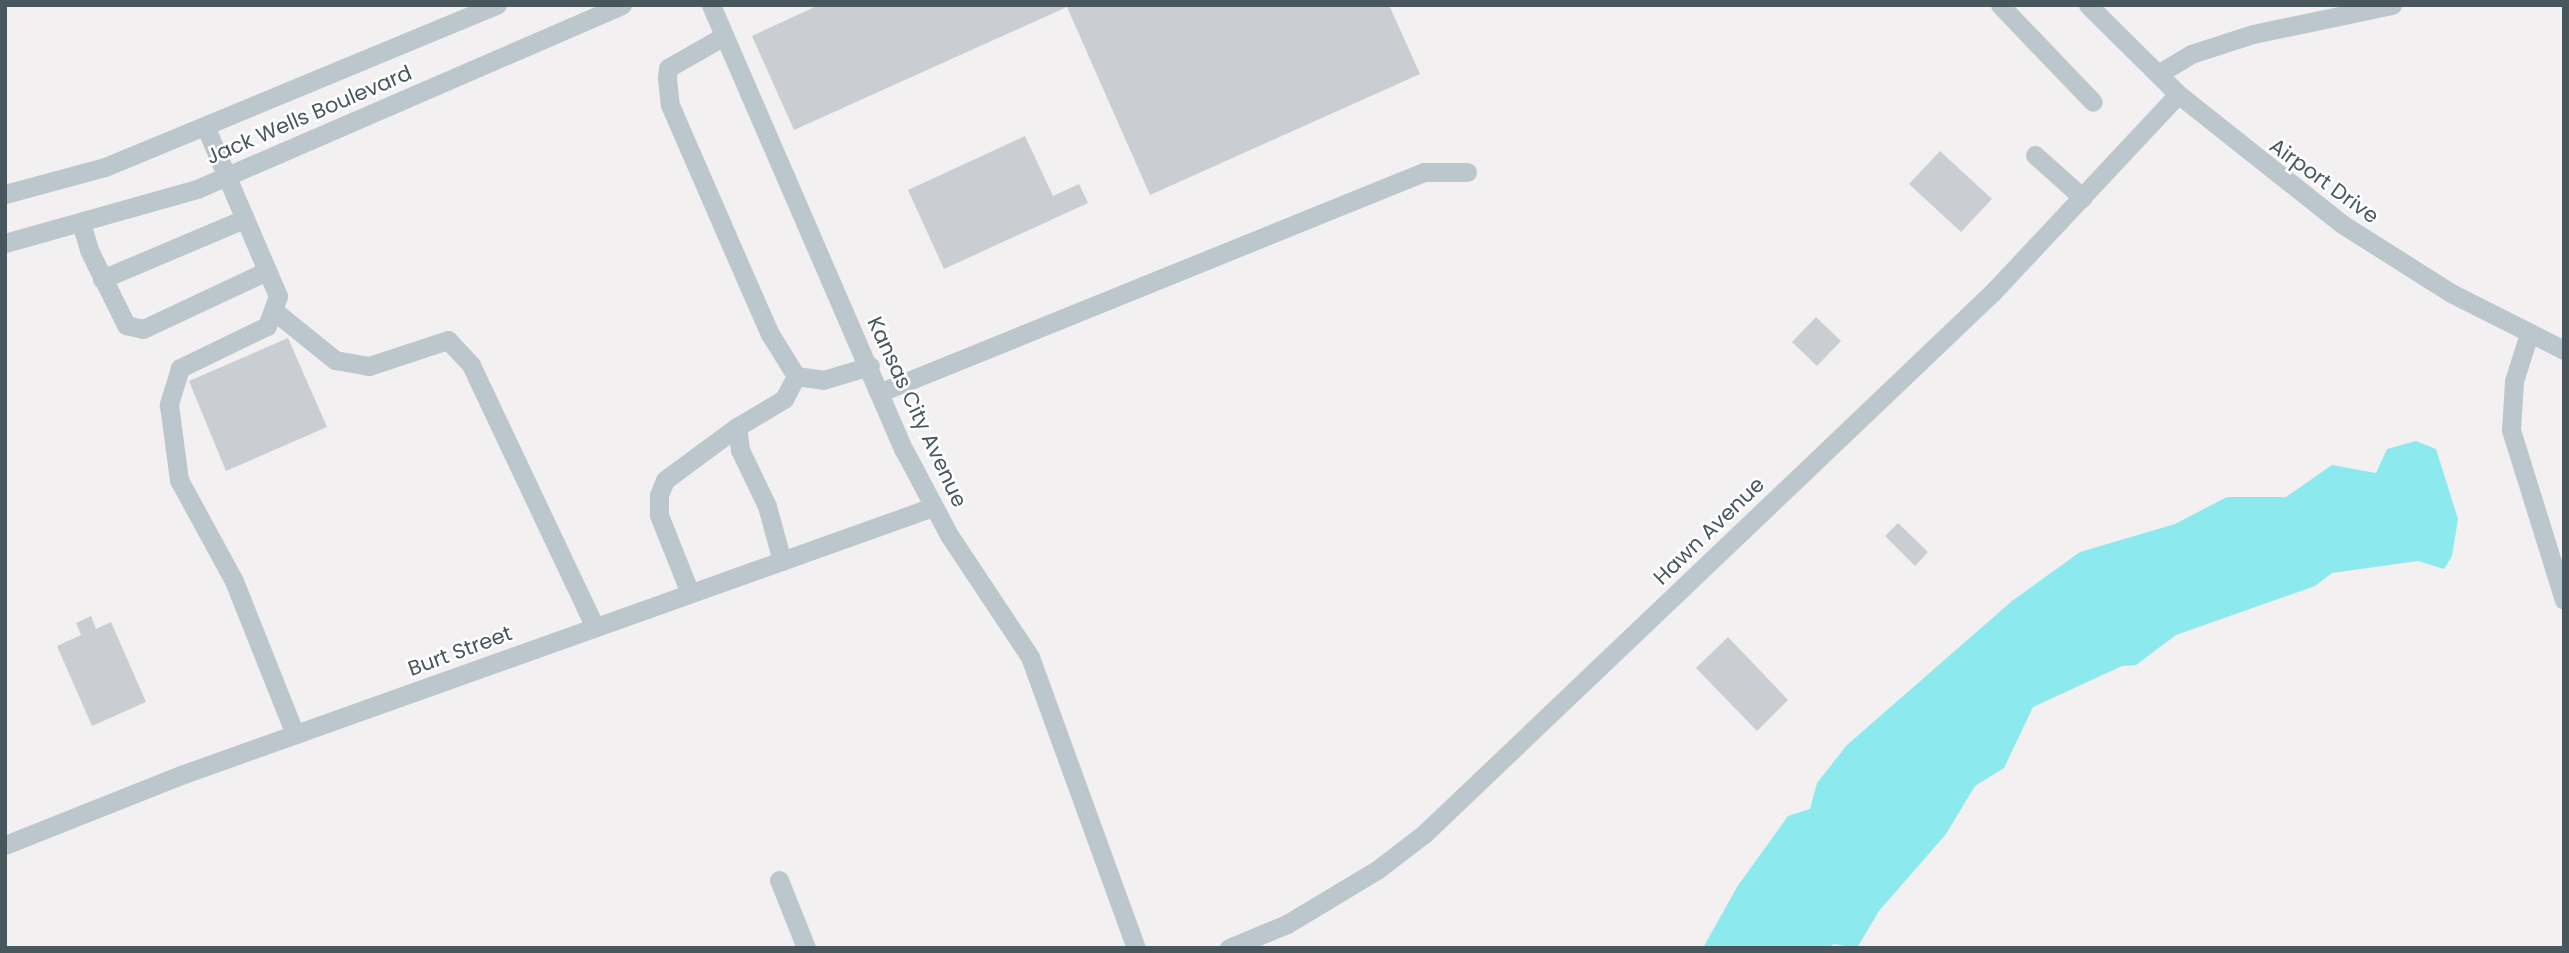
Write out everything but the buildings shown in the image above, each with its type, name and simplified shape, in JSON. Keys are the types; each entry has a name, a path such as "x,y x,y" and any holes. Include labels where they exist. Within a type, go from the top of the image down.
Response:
{"street":[{"name":"Jack Wells Boulevard","path":"5,194 105,167 206,128 497,5"},
{"name":"Jack Wells Boulevard","path":"5,243 81,223 226,176 622,5"},
{"name":"Kansas City Avenue","path":"711,5 933,507 1030,657 1136,948"},
{"path":"2000,5 2093,102"},
{"name":"Airport Drive","path":"2088,5 2178,94 2342,225 2451,293 2564,350"},
{"path":"2158,74 2191,54 2253,34 2392,5"},
{"path":"724,36 667,68 670,105 770,334 796,376 822,380 870,366"},
{"name":"Hawn Avenue","path":"1229,948 1287,924 1377,870 1424,834 1983,302 2178,94"},
{"path":"206,128 278,296 267,326 180,368 169,405 179,480 234,581 295,734"},
{"path":"2035,155 2083,198"},
{"path":"881,392 1424,172 1467,172"},
{"path":"102,279 244,219"},
{"path":"81,223 102,279 126,326 143,329 267,271"},
{"path":"273,310 335,360 369,366 448,340 471,365 595,627"},
{"path":"2529,334 2514,380 2511,430 2564,600"},
{"path":"690,593 659,515 659,495 665,480 737,427 784,399 796,376"},
{"path":"737,427 740,450 767,506 782,561"},
{"name":"Burt Street","path":"5,845 295,734 933,507"},
{"path":"779,880 806,948"}],"water":[{"path":"2416,441 2436,449 2458,519 2452,556 2444,569 2418,561 2332,573 2315,586 2176,635 2136,665 2122,666 2033,707 2004,768 1975,786 1946,834 1879,911 1857,948 1834,944 1827,948 1703,948 1737,887 1788,816 1810,809 1817,783 1847,745 2012,601 2080,552 2175,524 2227,497 2286,497 2332,465 2376,473 2387,449"}]}
